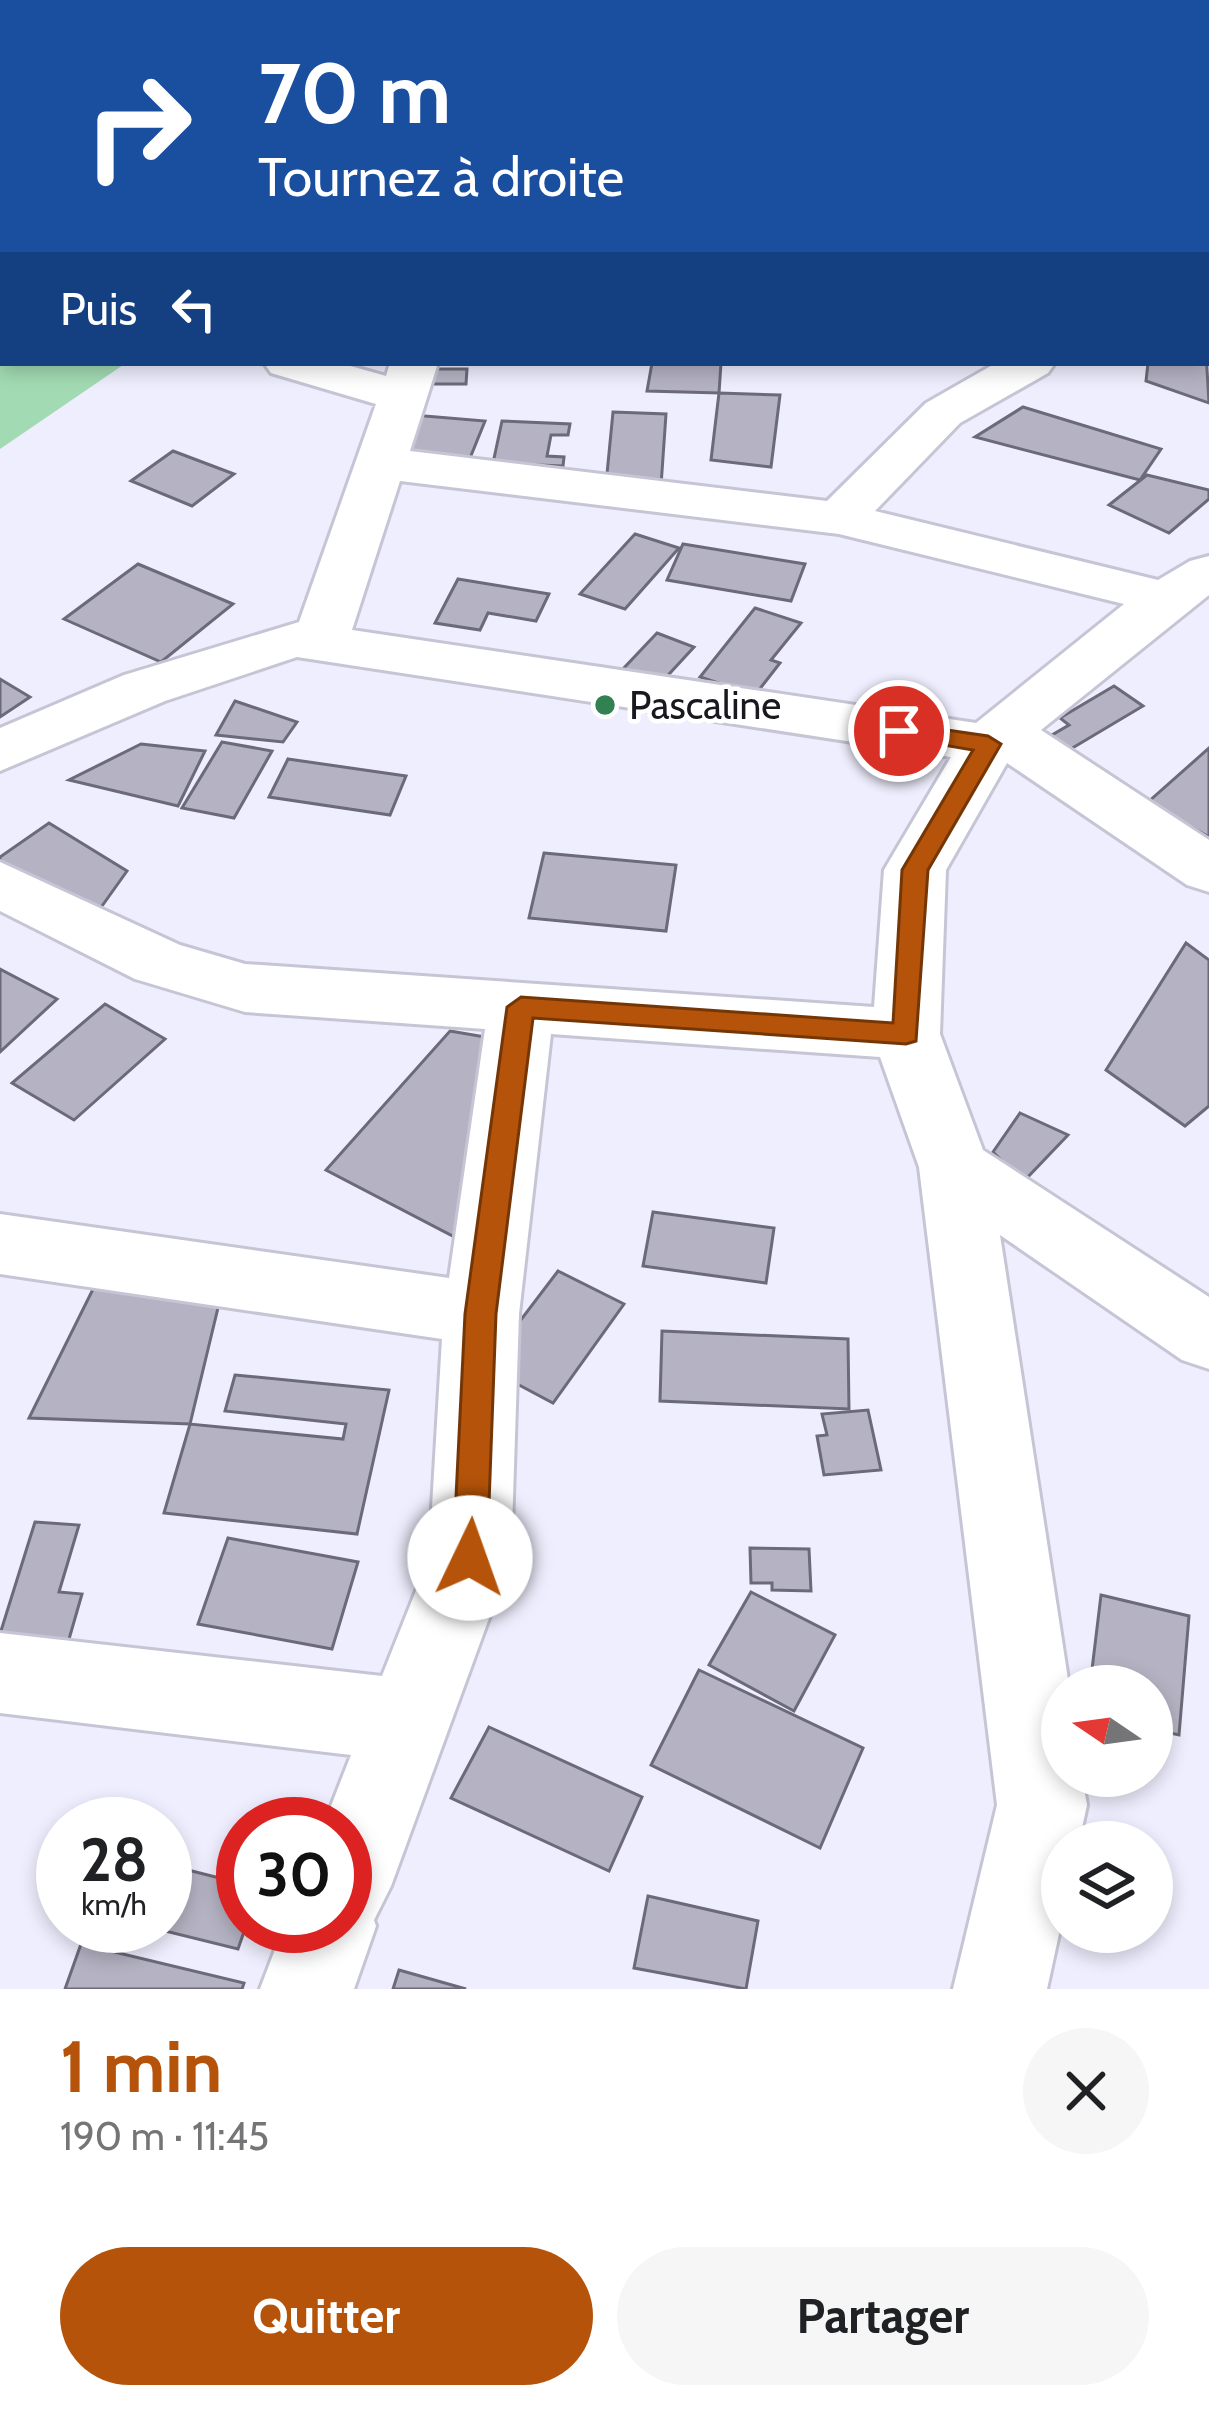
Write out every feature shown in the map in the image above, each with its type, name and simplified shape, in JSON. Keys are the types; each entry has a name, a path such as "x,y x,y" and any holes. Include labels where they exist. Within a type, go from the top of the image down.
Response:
{"street":[{"path":"310,366 410,380 320,643"},
{"path":"839,518 943,413 1025,366"},
{"path":"380,463 839,518 1188,585"},
{"path":"1000,1989 1042,1805 954,1167 906,1034 915,870 996,739 1188,585"},
{"path":"0,752 70,715 190,670 295,639 996,739 1209,869"},
{"path":"0,884 158,962 245,988 906,1034"},
{"path":"372,1813 470,1558 481,1314 521,1007"},
{"path":"954,1167 1209,1336"},
{"path":"0,1244 481,1314"},
{"path":"0,1673 406,1720"},
{"path":"307,1989 320,1953"}],"green space":[{"path":"0,366 122,366 0,449"}],"building":[{"path":"651,366 721,366 719,393 647,391"},
{"path":"1148,366 1207,366 1209,403 1146,381"},
{"path":"424,369 467,369 466,384 422,384"},
{"path":"719,393 780,395 771,467 711,460"},
{"path":"1023,407 1161,449 1140,480 975,437"},
{"path":"613,412 666,414 661,486 606,484"},
{"path":"413,415 485,421 468,463 393,461"},
{"path":"502,421 570,424 568,435 551,435 547,456 564,457 563,466 493,463"},
{"path":"173,451 234,474 192,506 131,481"},
{"path":"1147,475 1209,490 1209,499 1169,533 1109,505"},
{"path":"635,534 679,548 625,609 580,594"},
{"path":"683,544 805,564 791,601 667,580"},
{"path":"138,564 233,604 161,662 64,619"},
{"path":"458,579 549,594 536,621 488,613 480,630 435,623"},
{"path":"755,608 801,623 771,660 780,663 755,695 700,677"},
{"path":"657,633 694,647 659,685 622,670"},
{"path":"0,679 30,697 0,717"},
{"path":"1114,686 1143,706 1059,756 1040,742 1069,725 1060,718"},
{"path":"235,701 297,722 283,742 216,735"},
{"path":"222,742 272,751 234,818 182,808"},
{"path":"141,744 205,751 178,806 69,780"},
{"path":"1209,748 1209,837 1193,828 1184,836 1147,803"},
{"path":"288,759 406,776 390,815 269,797"},
{"path":"49,823 127,871 87,927 0,869 0,857"},
{"path":"544,853 676,865 666,931 529,918"},
{"path":"1186,943 1209,960 1209,1106 1185,1126 1106,1070"},
{"path":"0,969 57,999 0,1052"},
{"path":"105,1004 165,1039 74,1120 12,1083"},
{"path":"450,1031 485,1037 470,1245 326,1170"},
{"path":"1020,1113 1068,1135 1023,1182 993,1152"},
{"path":"653,1212 774,1228 766,1283 643,1266"},
{"path":"102,1271 223,1287 190,1424 29,1418"},
{"path":"558,1271 624,1304 553,1403 485,1367"},
{"path":"662,1331 848,1339 849,1409 660,1401"},
{"path":"235,1375 389,1390 357,1534 164,1513 190,1424 343,1439 346,1424 225,1411"},
{"path":"868,1410 881,1470 824,1475 817,1436 827,1435 822,1414"},
{"path":"35,1522 79,1525 59,1592 82,1594 61,1667 0,1662 0,1634"},
{"path":"228,1538 358,1562 332,1649 198,1624"},
{"path":"750,1548 809,1549 811,1591 772,1590 772,1583 751,1583"},
{"path":"751,1592 835,1635 794,1711 709,1665"},
{"path":"1101,1595 1189,1616 1179,1735 1173,1734 1173,1665 1093,1665"},
{"path":"699,1670 863,1748 820,1848 651,1765"},
{"path":"489,1727 642,1797 609,1871 451,1798"},
{"path":"192,1871 216,1877 216,1944 192,1938"},
{"path":"648,1896 758,1921 746,1989 634,1968"},
{"path":"78,1953 119,1953 244,1983 242,1989 65,1989"},
{"path":"399,1970 466,1989 393,1989"}],"place":[{"name":"Pascaline","path":"605,705"}],"route":[{"path":"470,1558 481,1314 521,1007 906,1034 915,870 988,744 899,731"}]}
